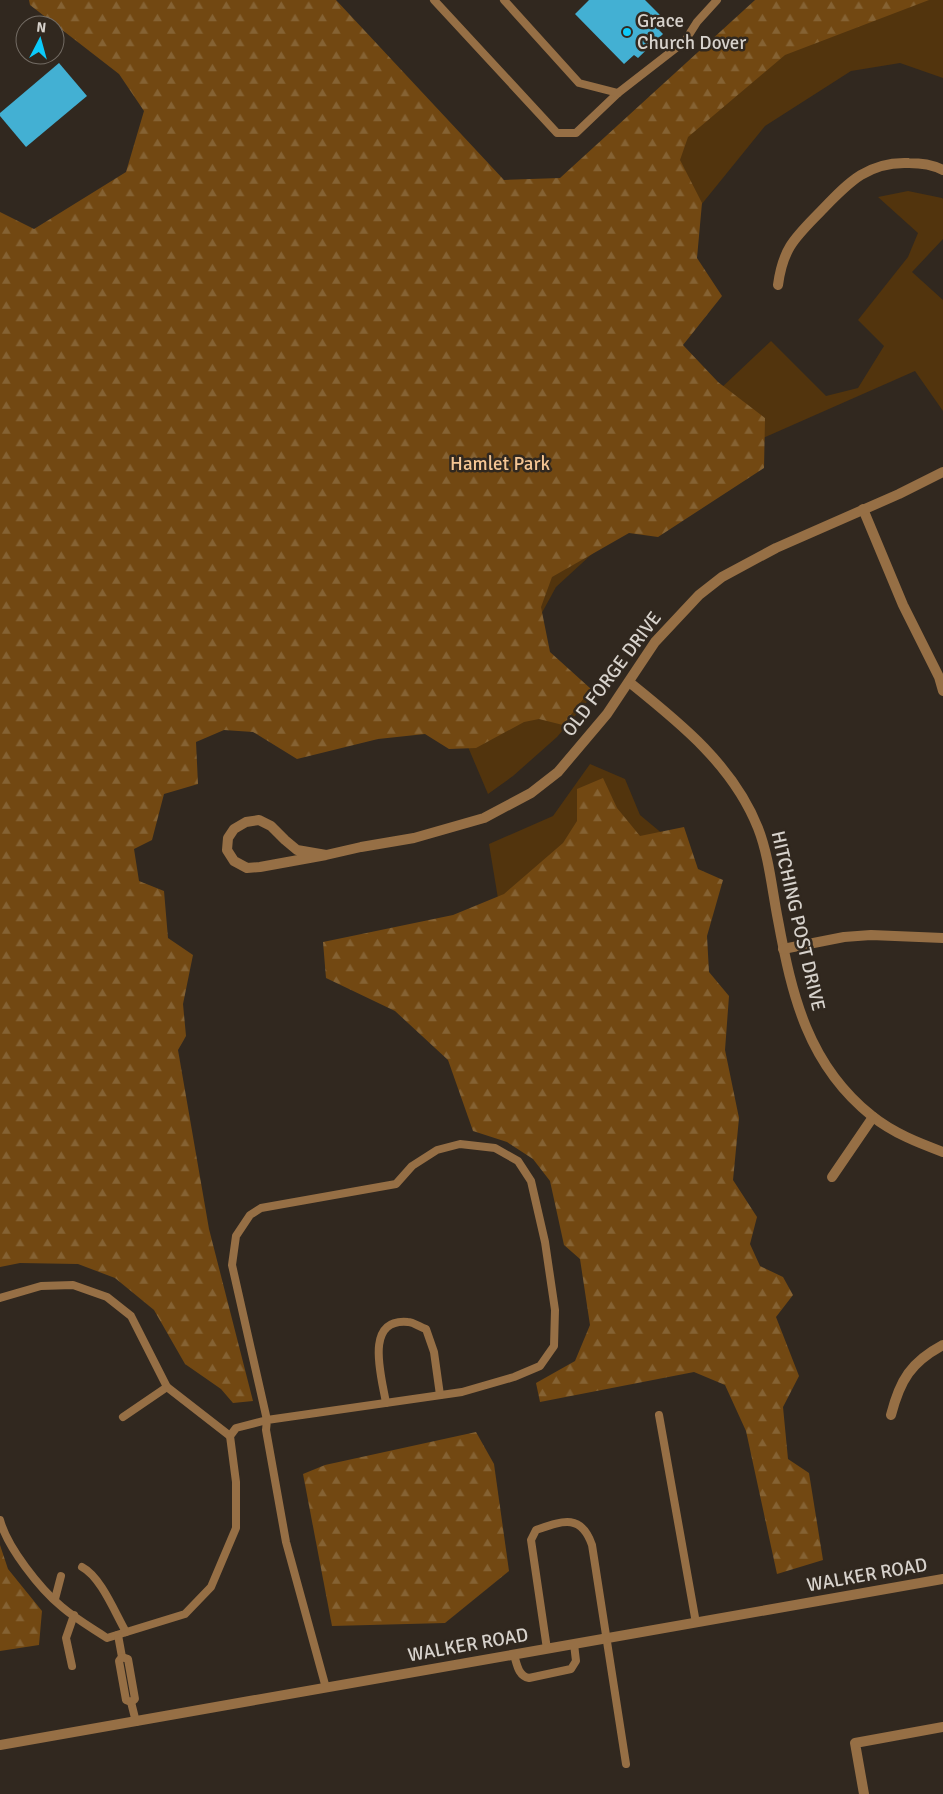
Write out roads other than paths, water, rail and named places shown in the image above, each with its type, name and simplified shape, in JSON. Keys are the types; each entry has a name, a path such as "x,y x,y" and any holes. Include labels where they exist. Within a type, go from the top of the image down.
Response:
{"street":[{"path":"778,285 780,271 792,241 847,184 864,172 882,165 899,162 919,163 943,170"},
{"name":"OLD FORGE DRIVE","path":"326,855 298,850 271,826 259,820 246,822 234,829 228,838 228,850 234,861 247,868 326,855 414,838 484,818 531,793 558,772 607,714 655,642 699,595 722,577 776,548 864,510 943,472"},
{"path":"864,510 903,605 939,677 943,691"},
{"name":"HITCHING POST DRIVE","path":"629,682 692,734 714,757 732,780 758,827 765,850 783,949 796,1000 817,1053 851,1097 873,1117 918,1143 943,1152"},
{"path":"783,949 844,937 870,935 943,938"},
{"path":"832,1177 873,1117"},
{"path":"891,1415 903,1379 913,1366 926,1355 943,1345"},
{"name":"WALKER ROAD","path":"0,1746 943,1579"},
{"path":"864,1794 855,1743 943,1728"}],"lane":[{"path":"434,0 557,133 576,133 618,93 685,41 697,22 717,0"},
{"path":"504,0 579,84 618,93"},
{"path":"0,1520 3,1531 24,1567 54,1599 74,1616 107,1638 118,1635 185,1614 211,1587 236,1528 236,1482 230,1436 236,1428 268,1420 462,1392 514,1377 540,1366 554,1346 555,1310 545,1242 531,1181 518,1161 495,1148 460,1144 437,1150 412,1166 396,1184 262,1208 250,1216 236,1236 232,1265 268,1420 266,1430 286,1542 326,1688"},
{"path":"0,1298 41,1286 73,1285 107,1297 131,1316 167,1387 230,1436"},
{"path":"386,1403 378,1354 381,1333 391,1324 409,1322 426,1329 434,1352 440,1395"},
{"path":"123,1417 167,1387"},
{"path":"659,1415 696,1623"},
{"path":"547,1649 531,1540 536,1530 560,1522 578,1524 587,1531 592,1545 626,1764"},
{"path":"82,1567 88,1570 98,1582 126,1632"},
{"path":"54,1599 61,1576"},
{"path":"72,1666 66,1638 74,1616"},
{"path":"118,1635 122,1656 128,1660 134,1699 131,1702 136,1722"},
{"path":"514,1655 520,1674 529,1678 571,1669 576,1661 574,1644"}],"place":[{"name":"Grace Church Dover","path":"627,32"}],"park label":[{"name":"Hamlet Park","path":"500,464"}]}
